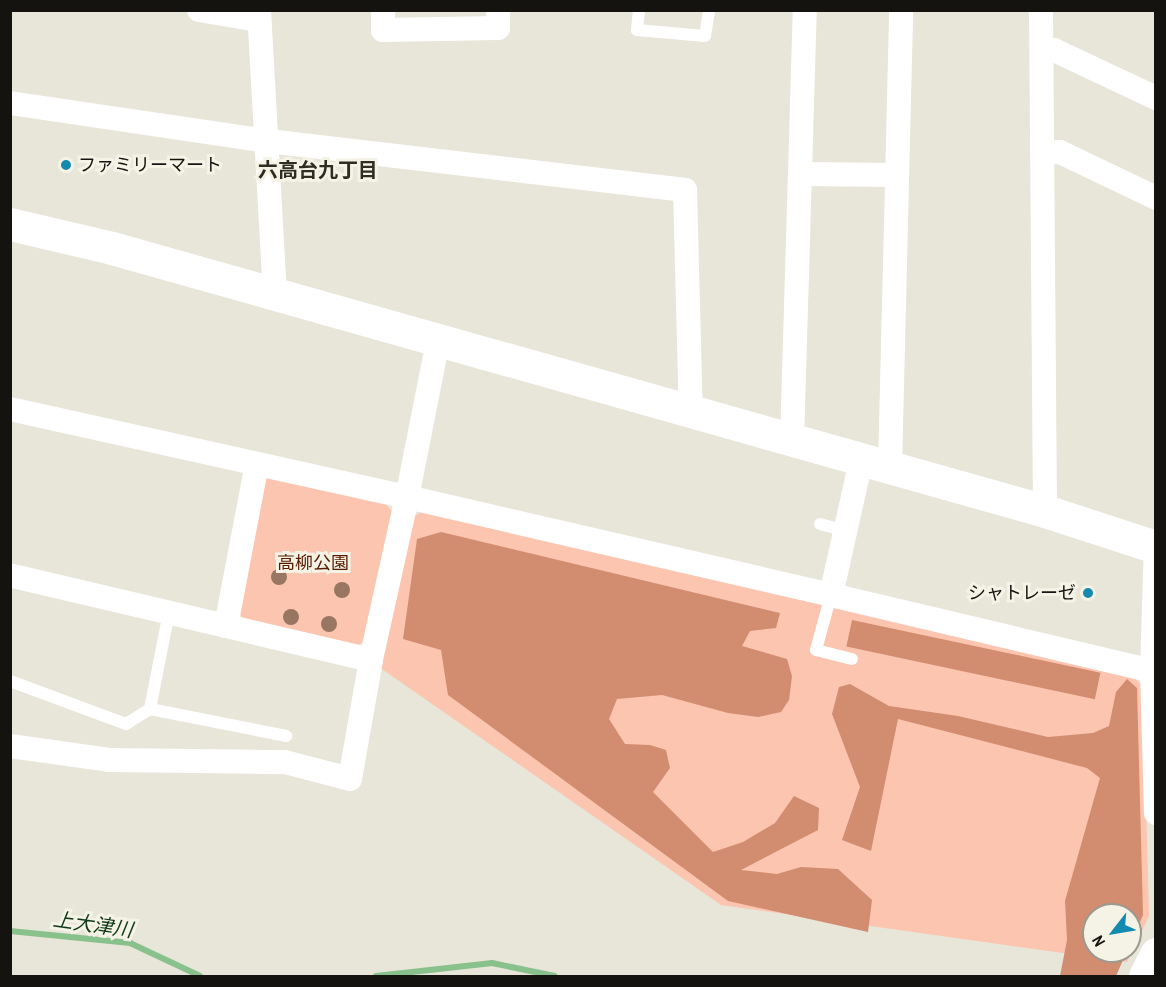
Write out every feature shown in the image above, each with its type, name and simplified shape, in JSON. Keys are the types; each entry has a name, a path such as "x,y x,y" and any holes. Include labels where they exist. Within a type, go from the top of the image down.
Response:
{"street":[{"path":"199,10 259,15 276,295"},
{"path":"383,10 383,30 498,28 498,10"},
{"path":"792,441 805,10"},
{"path":"831,595 846,531 876,465 897,176 901,10"},
{"path":"1041,10 1044,153 1045,511"},
{"path":"1042,48 1054,50 1155,98"},
{"path":"10,104 268,141 685,190 691,412"},
{"path":"1044,153 1060,152 1155,198"},
{"path":"801,174 897,176"},
{"path":"10,224 276,295 1045,511 1155,546 1152,671 1155,813"},
{"path":"10,746 109,760 285,762 350,779 371,660 438,341"},
{"path":"10,409 407,497 1152,671"},
{"path":"226,626 257,464"},
{"path":"10,575 371,660"},
{"path":"1145,976 1155,955"}],"lane":[{"path":"639,10 637,30 705,36 709,10"},
{"path":"820,524 846,531"},
{"path":"831,595 816,650 852,659"},
{"path":"150,709 169,612"},
{"path":"10,681 126,724 150,709 286,736"}],"green space":[{"name":"高柳公園","path":"269,476 385,503 394,514 366,639 355,648 246,622 234,607 258,486"},
{"path":"424,509 1132,675 1143,687 1149,916 1142,931 1142,903 1082,903 1082,956 721,905 379,667 408,522"}],"shaded area":[{"path":"441,532 780,613 776,628 750,631 742,646 787,659 792,676 789,700 781,712 758,717 728,713 662,695 617,699 609,719 625,744 650,745 666,750 670,768 653,792 713,852 743,842 775,823 794,796 819,808 818,830 741,870 777,874 801,867 838,869 872,900 868,932 728,901 448,695 441,650 403,639 417,539"},
{"path":"852,620 1100,673 1095,699 846,646"},
{"path":"1127,679 1137,688 1143,915 1142,917 1142,903 1082,903 1082,963 1122,963 1116,976 1060,976 1067,940 1065,901 1100,778 1087,768 898,719 871,851 842,840 860,787 832,714 839,687 850,684 889,706 958,716 1048,737 1093,733 1109,726 1116,692"}],"waterway":[{"name":"上大津川","path":"10,931 130,943 200,976"},
{"name":"上大津川","path":"376,976 492,963 555,976"}],"place":[{"name":"ファミリーマート","path":"66,165"},
{"name":"シャトレーゼ","path":"1088,593"}],"district":[{"name":"六高台九丁目","path":"318,169"}]}
